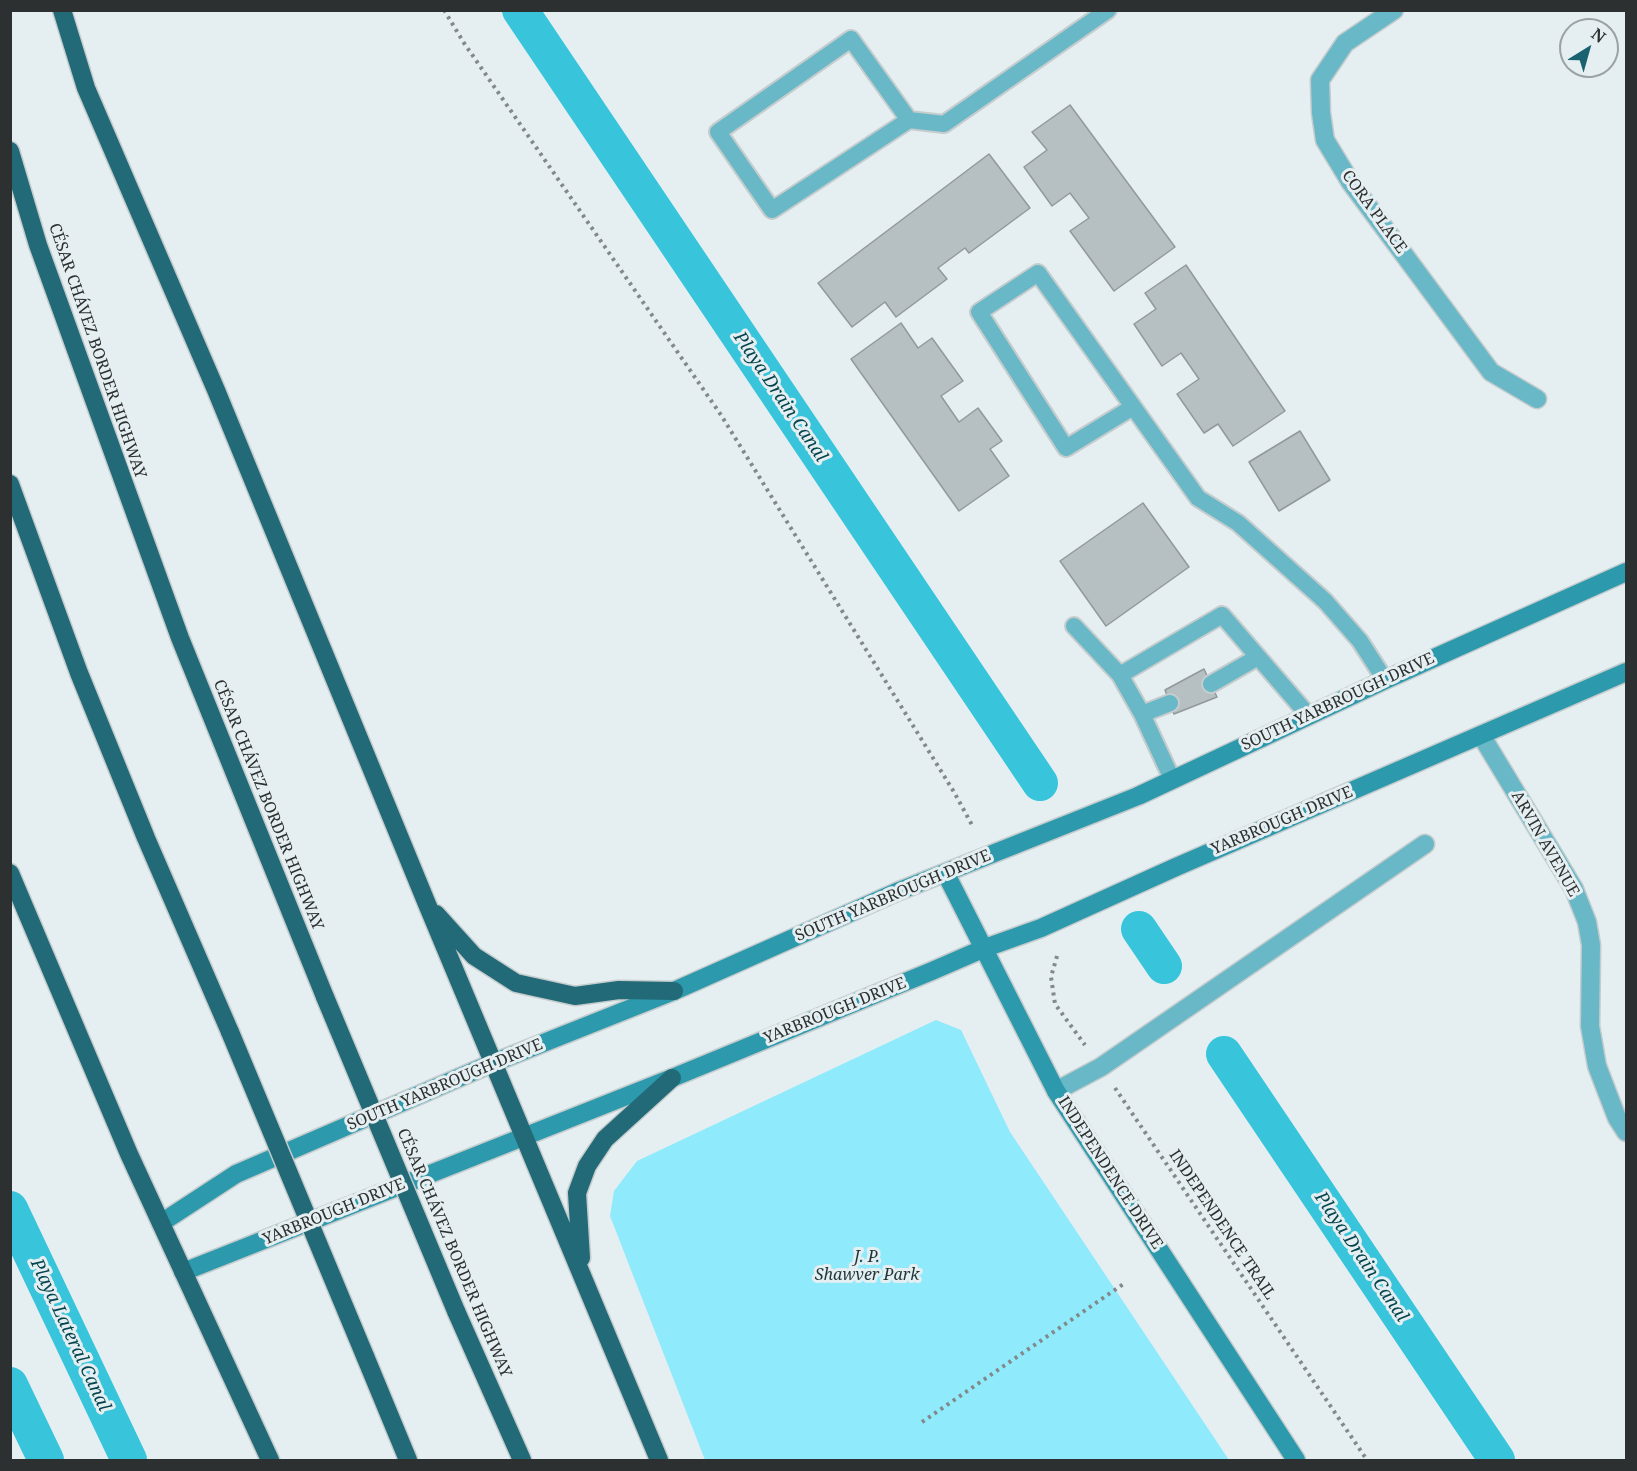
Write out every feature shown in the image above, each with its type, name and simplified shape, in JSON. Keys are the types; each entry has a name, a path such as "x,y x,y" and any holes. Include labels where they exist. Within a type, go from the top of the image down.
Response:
{"highway":[{"path":"62,10 86,88 211,379 659,1461"},
{"name":"CÉSAR CHÁVEZ BORDER HIGHWAY","path":"10,151 38,245 180,638 325,997 456,1311 522,1461"},
{"path":"10,484 79,673 146,838 230,1032 408,1461"},
{"path":"10,873 129,1154 270,1461"},
{"path":"427,904 474,956 516,983 575,996 619,990 674,991"},
{"path":"582,1272 577,1193 587,1166 605,1139 672,1078"}],"main road":[{"name":"SOUTH YARBROUGH DRIVE","path":"161,1223 236,1174 493,1063 674,991 899,891 1138,796 1384,680 1626,572"},
{"path":"1481,735 1626,672"},
{"name":"YARBROUGH DRIVE","path":"183,1272 672,1078 985,948 1041,928 1481,735"},
{"name":"INDEPENDENCE DRIVE","path":"946,873 985,948 1011,1006 1056,1090 1296,1461"}],"street":[{"name":"CORA PLACE","path":"1394,10 1345,44 1320,80 1325,140 1351,183 1491,372 1537,399"},
{"name":"ARVIN AVENUE","path":"1481,735 1574,889 1587,922 1591,945 1590,1026 1597,1065 1617,1118 1626,1132"},
{"path":"1056,1090 1101,1067 1425,844"}],"lane":[{"path":"909,120 850,39 718,132 772,210 909,120 944,124 1108,10"},
{"path":"1133,407 1066,448 979,312 1038,273 1198,498 1238,523 1325,601 1360,641 1384,680"},
{"path":"1120,675 1222,615 1309,716"},
{"path":"1074,626 1120,675 1142,714 1172,779"},
{"path":"1211,684 1258,657"},
{"path":"1142,714 1170,704"}],"path":[{"path":"444,10 721,415 948,781 972,825"},
{"name":"INDEPENDENCE TRAIL","path":"1057,956 1051,977 1055,1004 1101,1067 1367,1461"},
{"path":"922,1422 1125,1284"}],"green space":[{"name":"J. P. Shawver Park","path":"936,1020 961,1030 1010,1132 1229,1460 705,1460 610,1216 614,1191 637,1161"}],"building":[{"path":"1070,105 1175,247 1114,291 1070,231 1089,218 1070,193 1052,206 1024,167 1047,150 1032,132"},
{"path":"989,154 1030,208 969,253 965,248 938,268 947,279 896,317 885,302 852,327 818,283"},
{"path":"1186,265 1285,411 1233,446 1218,424 1204,433 1177,394 1199,379 1181,353 1162,366 1134,324 1156,309 1145,293"},
{"path":"901,323 918,348 932,338 963,381 941,396 959,422 978,408 1002,441 990,449 1009,476 959,511 851,359"},
{"path":"1300,431 1330,480 1279,511 1249,462"},
{"path":"1143,503 1189,567 1106,626 1060,561"},
{"path":"1204,669 1217,697 1174,714 1165,690"}],"waterway":[{"name":"Playa Drain Canal","path":"520,10 1040,783"},
{"name":"Playa Drain Canal","path":"1139,929 1164,966"},
{"name":"Playa Drain Canal","path":"1224,1054 1497,1460"},
{"name":"Playa Lateral Canal","path":"10,1209 129,1460"},
{"path":"10,1385 46,1460"}]}
